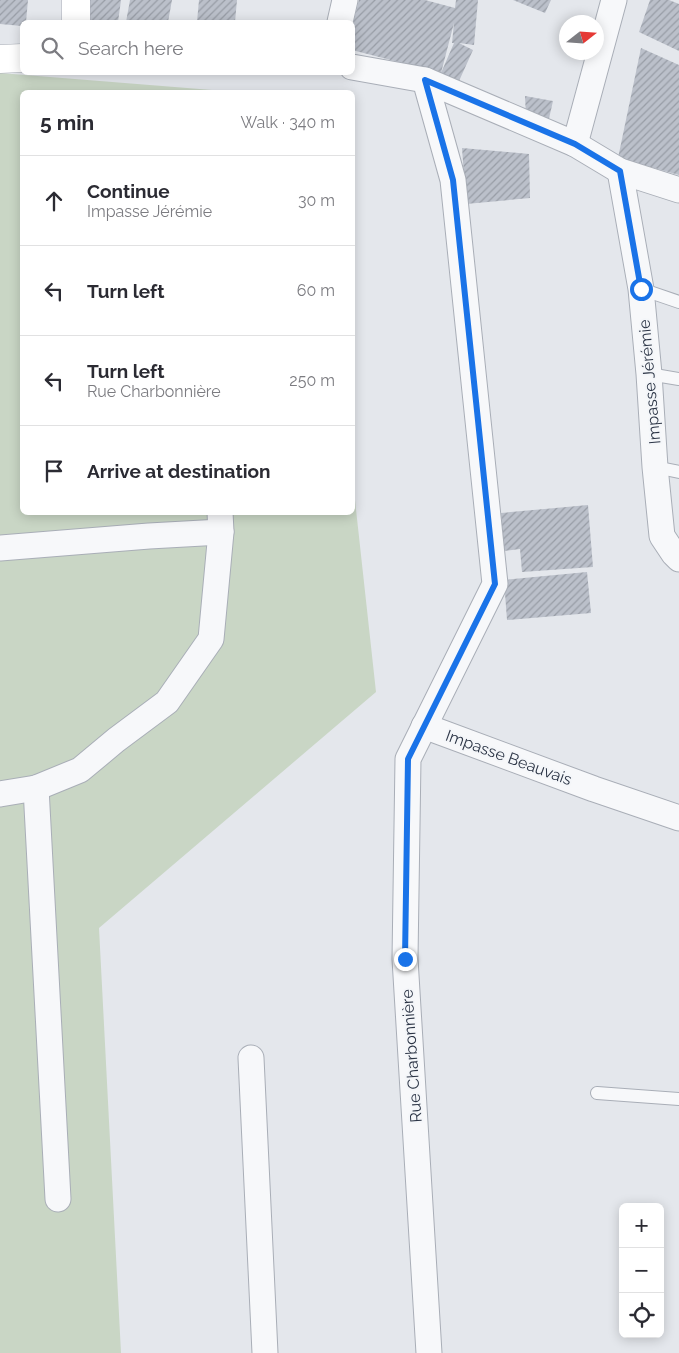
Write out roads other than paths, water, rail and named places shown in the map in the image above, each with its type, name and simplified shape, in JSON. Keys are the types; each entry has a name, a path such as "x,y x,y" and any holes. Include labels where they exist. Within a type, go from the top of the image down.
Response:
{"street":[{"path":"76,0 76,20"},
{"path":"340,20 345,0"},
{"path":"575,144 614,0"},
{"path":"0,59 20,58"},
{"path":"355,68 425,80 575,144 620,171 679,190"},
{"name":"Rue Charbonnière","path":"425,80 453,180 495,584 408,759 405,959 429,1353"},
{"name":"Impasse Jérémie","path":"620,171 641,289 649,374 667,470 662,536 679,559"},
{"path":"0,548 149,536 221,522 211,639 167,702 80,770 36,788 0,794"},
{"name":"Impasse Beauvais","path":"424,726 594,789 679,818"},
{"path":"36,788 58,1199"},
{"path":"251,1058 265,1353"}],"lane":[{"path":"641,289 679,302"},
{"path":"649,374 679,379"},
{"path":"597,1093 679,1099"}]}
